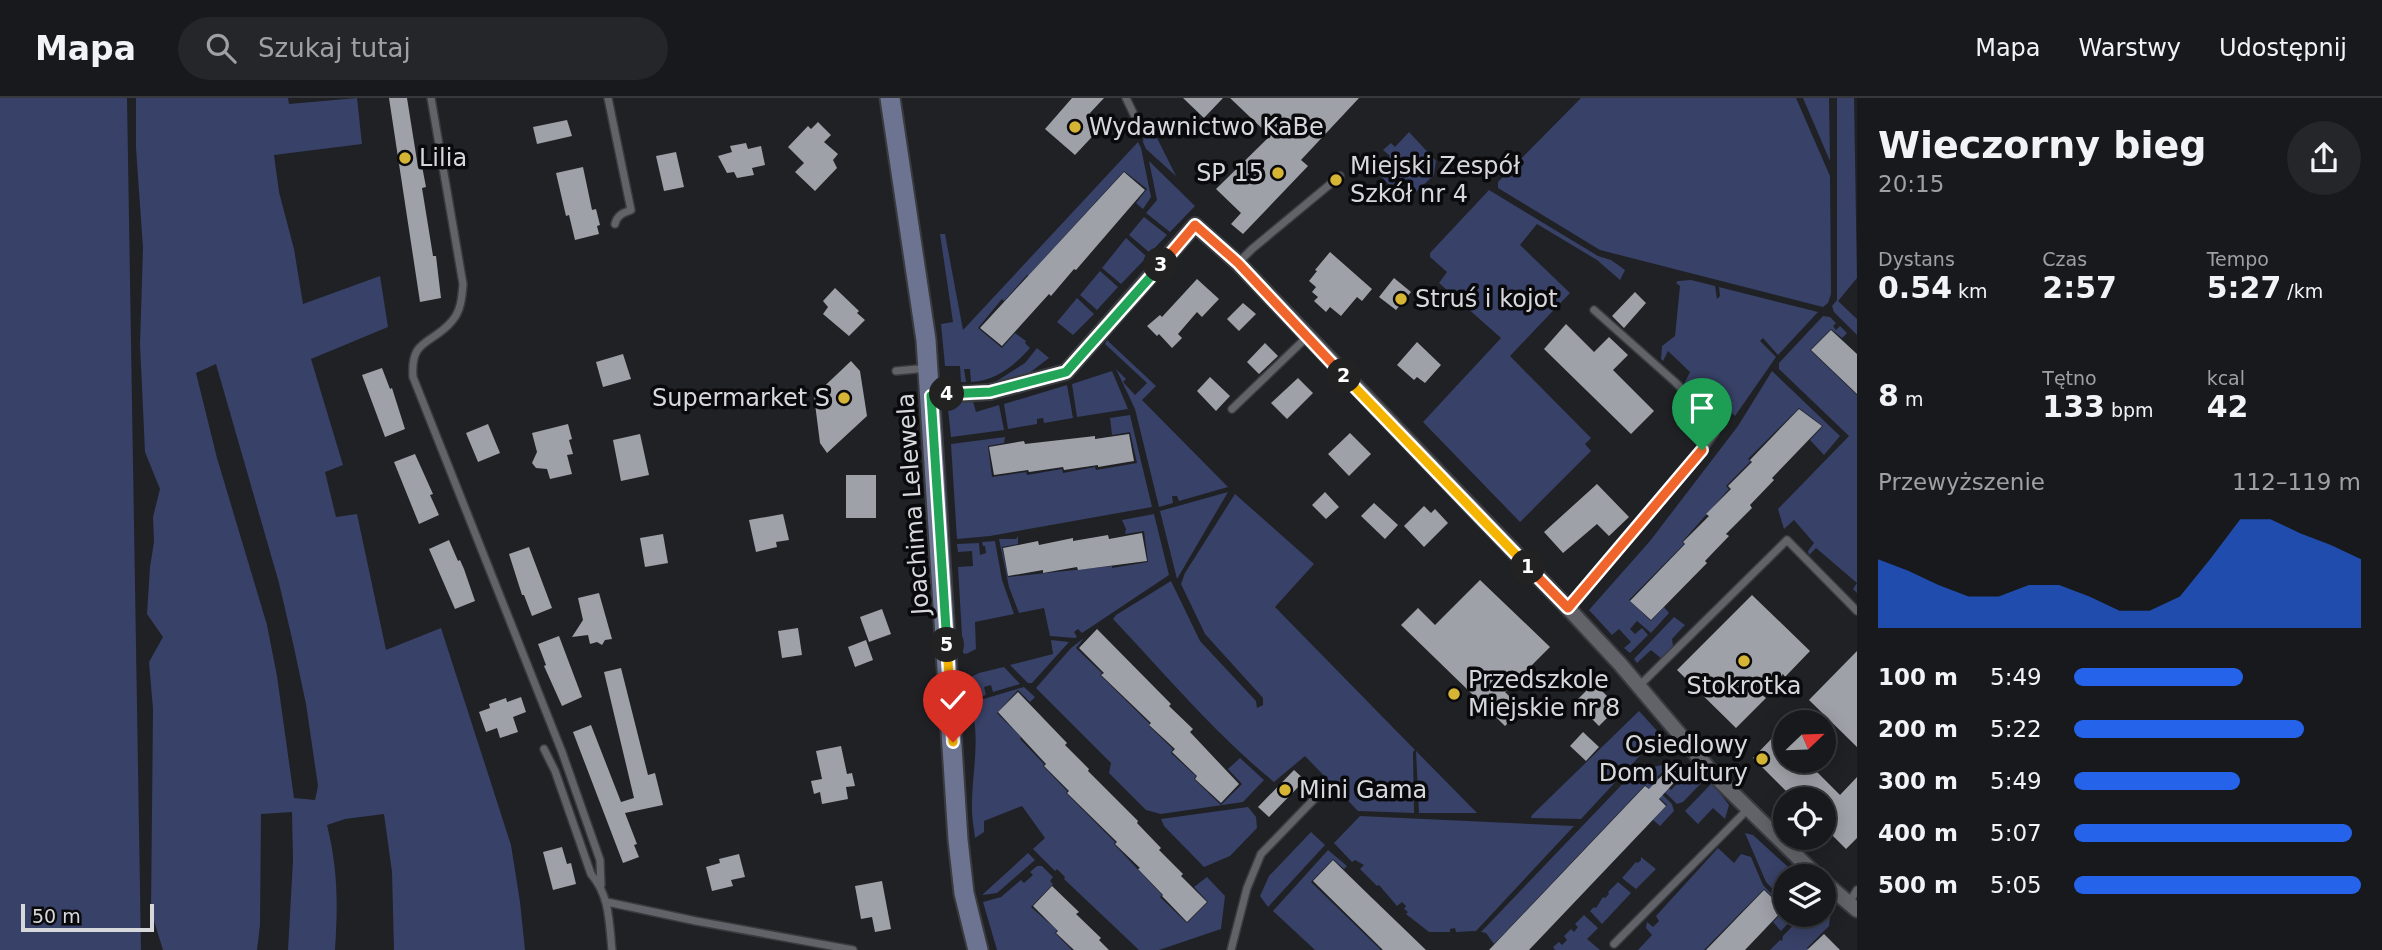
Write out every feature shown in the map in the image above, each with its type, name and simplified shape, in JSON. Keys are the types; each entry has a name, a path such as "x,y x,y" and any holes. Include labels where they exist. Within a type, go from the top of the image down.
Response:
{"street":[{"name":"Joachima Lelewela","path":"890,98 926,340 958,840 964,893 978,950"},
{"path":"931,396 990,392 1066,372 1195,225 1238,263 1568,608 1620,664 1714,775 1805,864"},
{"path":"1836,893 1852,907"}],"lane":[{"path":"431,98 463,292 458,312 452,322 419,346 414,354 412,377 562,752 600,860 601,885 607,902 612,950"},
{"path":"608,98 631,210 622,213 615,224"},
{"path":"1126,98 1138,121"},
{"path":"1238,263 1252,248 1340,176"},
{"path":"1568,608 1715,433 1710,417 1594,310"},
{"path":"1232,409 1307,336"},
{"path":"896,371 928,368"},
{"path":"1638,687 1787,540 1857,611"},
{"path":"544,750 555,771 591,874 601,885"},
{"path":"1231,950 1247,888 1261,854 1322,791"},
{"path":"1614,944 1749,807"},
{"path":"1852,907 1857,890"},
{"path":"607,902 853,950"}],"shaded area":[{"path":"0,98 127,98 141,950 0,950"},
{"path":"136,98 288,98 289,104 357,98 362,144 274,155 279,192 294,249 303,304 380,276 388,327 311,359 343,465 325,472 336,517 357,514 386,650 441,628 511,845 525,950 394,950 392,872 384,814 345,819 327,825 336,887 335,950 288,950 293,860 292,812 261,814 260,925 257,950 163,950 151,911 153,709 149,662 163,637 147,614 154,542 153,517 160,489 145,452 140,344 143,248 136,148","holes":["216,364 279,583 306,704 318,786 315,800 294,798 267,625 217,458 196,373"]},
{"path":"1581,98 1796,98 1830,176 1831,294 1828,303 1823,307 1600,250 1498,188 1498,182"},
{"path":"1803,98 1829,98 1830,161"},
{"path":"1837,98 1854,98 1857,278 1838,301 1857,319 1857,335 1834,312 1832,306 1837,300"},
{"path":"1152,128 1176,176 1146,149 1143,142 1144,131"},
{"path":"1409,132 1436,161 1434,175 1405,202 1376,171 1390,156 1383,150 1391,143 1395,147"},
{"path":"1138,142 1151,197 1143,209 1136,203 1147,189 1124,171 1029,275 1004,301 1002,299 978,328 1002,348 1015,333 1026,341 1030,348 1011,366 988,379 971,382 970,369 964,369 966,382 961,382 960,366 945,366 941,324 953,322 940,234 945,234 963,330"},
{"path":"1149,161 1195,206 1170,232 1146,213 1157,200"},
{"path":"1489,190 1625,270 1620,280 1597,260 1537,224 1520,245 1570,293 1510,356 1591,438 1585,444 1591,451 1520,522 1423,422 1501,338 1439,283 1447,272 1430,257 1430,253"},
{"path":"1144,217 1167,235 1150,253 1129,235"},
{"path":"1126,238 1147,257 1121,284 1102,268"},
{"path":"1100,271 1118,287 1097,310 1080,295"},
{"path":"1691,280 1715,286 1717,299 1720,296 1719,287 1818,312 1778,355 1763,338 1760,341 1776,357 1735,416 1702,383 1694,383 1691,391 1684,384 1690,372 1668,351 1663,361 1661,359 1662,346 1675,336 1680,286 1676,283"},
{"path":"1077,298 1094,314 1073,335 1057,322"},
{"path":"1823,316 1830,317 1836,323 1833,326 1836,330 1840,326 1847,333 1842,338 1831,329 1810,350 1857,395 1857,583 1816,548 1809,555 1808,551 1814,543 1794,520 1784,529 1778,509 1849,436 1779,369 1779,363"},
{"path":"1107,340 1156,386 1142,400 1228,487 1179,501 1177,496 1172,496 1173,503 1159,507 1135,409 1116,369 1126,379 1123,382 1135,395 1147,383 1105,344"},
{"path":"1037,348 1049,358 1024,377 992,384 1025,363"},
{"path":"1112,371 1128,409 1077,417 1072,384"},
{"path":"1772,371 1840,436 1824,455 1810,440 1823,426 1799,408 1748,459 1751,461 1726,486 1729,489 1682,542 1684,544 1629,600 1651,621 1664,607 1669,613 1651,633 1637,621 1630,629 1635,634 1642,628 1648,635 1630,653 1624,648 1631,642 1619,629 1612,635 1589,610 1650,541 1738,426"},
{"path":"1067,385 1073,418 1044,423 1043,418 1037,419 1037,424 1008,429 1004,404"},
{"path":"972,398 976,412 999,405 1004,430 951,437 948,410"},
{"path":"1130,415 1152,507 990,536 957,539 951,444 1005,437 1004,443 988,446 992,477 1062,469 1063,473 1095,467 1096,470 1137,463 1130,432 1112,435 1110,418"},
{"path":"1228,492 1177,579 1160,511"},
{"path":"1235,494 1314,564 1275,607 1415,750 1414,813 1358,811 1305,756 1274,782 1211,724 1113,619 1171,581 1200,641 1256,701 1257,708 1263,705 1263,698 1205,634 1181,584 1185,573"},
{"path":"1154,514 1169,575 1082,633 1078,629 1074,632 1077,637 1075,638 1050,636 1044,608 1019,613 1009,587 999,539 1016,539 1018,536 1018,544 1002,547 1008,577 1112,568 1148,562 1144,531 1125,534 1122,520"},
{"path":"995,541 1002,580 1014,614 975,622 976,649 966,654 963,653 958,567 973,566 972,551 958,552 957,544 979,543 980,555 986,553 982,542"},
{"path":"1674,617 1685,625 1672,639 1673,646 1662,659 1651,650 1637,663 1634,659"},
{"path":"1084,638 1076,648 1149,723 1173,749 1171,753 1221,805 1242,784 1228,769 1240,758 1264,780 1243,802 1161,814 1146,810 1109,773 1111,763 1036,688 1071,648"},
{"path":"1051,640 1069,642 1032,683 1028,683 1010,665 1053,654"},
{"path":"1004,667 1020,684 993,692 991,685 984,687 986,695 969,699 965,680 979,673"},
{"path":"1024,687 1035,697 1030,702 1018,690 997,713 1021,737 1066,793 1162,895 1160,897 1187,923 1208,902 1194,887 1207,877 1225,896 1221,929 1159,950 1139,950 1033,849 1045,838 1022,806 984,821 984,832 975,838 972,797 975,729 970,703"},
{"path":"1639,711 1660,734 1581,819 1531,818 1532,815"},
{"path":"1416,751 1477,813 1419,813"},
{"path":"1680,762 1675,769 1671,765 1657,777 1671,790 1692,768 1700,770 1707,777 1683,802 1677,804 1641,769"},
{"path":"1638,771 1672,804 1674,811 1660,826 1653,820 1667,805 1645,785 1494,944 1486,933 1481,932 1633,773"},
{"path":"1712,783 1729,805 1725,819 1713,808 1698,824 1685,811"},
{"path":"1248,807 1256,817 1257,828 1230,856 1204,867 1164,826 1161,819"},
{"path":"1360,816 1574,826 1476,931 1456,932 1455,928 1450,929 1450,932 1429,932 1406,914 1406,906 1402,902 1397,906 1379,885 1360,869 1364,865 1355,860 1352,862 1334,843"},
{"path":"1311,832 1325,845 1268,907 1260,896 1269,876"},
{"path":"1745,833 1753,835 1785,864 1773,864 1773,889 1766,882"},
{"path":"1718,848 1734,863 1741,854 1751,857 1763,885 1773,895 1773,898 1764,889 1704,950 1638,950 1652,935 1646,928 1647,922 1653,927 1659,921 1656,916"},
{"path":"1328,850 1347,866 1344,869 1333,859 1311,882 1381,950 1315,950 1273,911"},
{"path":"1028,853 1035,860 997,893 982,895"},
{"path":"1641,857 1656,869 1636,889 1622,878"},
{"path":"1037,866 1042,866 1053,877 1050,881 1053,884 1031,907 1057,930 1055,933 1072,950 997,950 983,902 1001,897 1021,880 1024,883 1033,875 1030,872"},
{"path":"1618,882 1631,893 1602,924 1590,911 1596,908"},
{"path":"1584,915 1598,928 1587,939 1600,950 1555,950 1553,947 1559,942 1562,945 1567,940 1564,936 1571,929 1574,932 1578,927 1575,924"},
{"path":"1792,927 1828,927 1807,948 1809,950 1770,950 1782,941"}],"building":[{"path":"389,98 407,98 418,167 422,166 426,187 422,188 433,256 436,256 441,298 420,302"},
{"path":"1072,98 1104,98 1090,113 1103,125 1075,155 1045,129"},
{"path":"1183,98 1223,98 1204,118"},
{"path":"1230,98 1359,98 1301,160 1308,166 1243,234 1231,224 1241,213 1216,189 1270,136"},
{"path":"567,120 572,136 537,144 533,127"},
{"path":"818,122 831,135 824,142 838,154 833,160 837,168 815,191 795,172 804,163 788,147 808,126 811,129"},
{"path":"746,143 748,149 761,146 765,165 752,168 754,175 737,178 734,172 727,173 718,156 732,152 730,146"},
{"path":"676,152 684,187 664,191 656,156"},
{"path":"583,167 592,210 596,209 600,225 597,226 599,234 575,240 569,215 566,216 556,173"},
{"path":"1124,172 1145,190 1076,270 1074,269 1051,296 1049,294 1002,346 980,328"},
{"path":"1330,252 1372,289 1362,301 1357,297 1341,316 1330,307 1326,312 1314,301 1318,297 1312,292 1316,287 1309,281"},
{"path":"1394,278 1411,292 1396,310 1379,297"},
{"path":"1197,279 1219,299 1202,317 1197,312 1178,334 1182,338 1172,348 1147,326 1160,315 1162,317"},
{"path":"835,288 865,320 849,336 823,314 828,307 823,301"},
{"path":"1635,292 1646,303 1624,328 1612,316"},
{"path":"1243,303 1256,314 1239,331 1227,319"},
{"path":"1566,324 1594,352 1609,337 1628,355 1613,370 1654,411 1631,434 1544,349"},
{"path":"1831,330 1857,354 1857,394 1811,350"},
{"path":"1417,342 1441,365 1425,383 1417,377 1414,380 1397,365"},
{"path":"1265,343 1278,356 1259,374 1247,362"},
{"path":"623,354 631,379 603,387 596,362"},
{"path":"851,361 860,371 867,416 827,453 820,443 814,396"},
{"path":"382,368 390,389 392,388 405,429 385,437 362,375"},
{"path":"1210,377 1230,396 1216,411 1197,391"},
{"path":"1298,378 1313,393 1287,419 1271,403"},
{"path":"1799,409 1822,426 1772,478 1774,480 1750,505 1752,508 1726,534 1729,536 1705,561 1707,563 1651,620 1630,601 1685,544 1683,542 1709,516 1706,514 1731,489 1728,486"},
{"path":"488,424 500,453 478,462 466,433"},
{"path":"568,424 573,454 567,455 572,474 550,479 547,469 536,468 532,463 537,452 532,433"},
{"path":"1350,433 1371,454 1349,476 1328,454"},
{"path":"640,434 649,475 621,481 613,440"},
{"path":"1129,434 1134,461 1098,467 1064,470 1063,467 994,475 989,447 1024,441 1025,444"},
{"path":"415,454 433,494 430,495 439,515 419,524 394,462"},
{"path":"846,475 876,475 876,518 846,518"},
{"path":"1597,484 1629,517 1609,536 1597,524 1563,553 1544,532"},
{"path":"1325,492 1339,507 1326,519 1312,505"},
{"path":"1374,503 1398,525 1385,539 1361,516"},
{"path":"1424,506 1431,513 1435,509 1448,523 1424,547 1404,526"},
{"path":"783,514 789,540 776,542 777,547 756,552 749,520"},
{"path":"1142,533 1147,561 1078,570 1077,567 1043,573 1043,570 1008,576 1003,548 1038,541 1039,545 1073,538 1073,541 1108,535 1109,539"},
{"path":"663,534 668,563 645,567 640,538"},
{"path":"449,540 464,569 475,601 455,609 429,549"},
{"path":"529,547 552,608 532,616 509,554"},
{"path":"1480,580 1550,647 1505,692 1522,709 1505,726 1401,625 1418,608 1435,625"},
{"path":"599,593 612,639 605,640 602,645 597,642 590,644 588,635 572,637 583,620 578,598"},
{"name":"Stokrotka","path":"1752,595 1810,651 1785,677 1783,674 1762,695 1766,698 1736,728 1677,670"},
{"path":"882,609 891,634 869,642 860,617"},
{"path":"798,628 802,655 782,658 778,631"},
{"path":"1097,629 1171,704 1169,706 1193,729 1190,732 1239,784 1221,803 1195,779 1197,776 1172,752 1175,749 1101,675 1104,673 1079,648"},
{"path":"559,636 582,697 562,706 544,666 546,665 538,644"},
{"path":"866,640 873,660 855,667 848,647"},
{"path":"1857,651 1857,747 1836,726 1836,710 1819,710 1809,700"},
{"path":"621,668 648,775 655,773 663,805 625,813 639,857 623,863 573,732 591,725 621,802 634,798 604,672"},
{"path":"1594,683 1618,707 1599,726 1575,702"},
{"path":"1018,692 1067,743 1065,745 1088,771 1138,821 1161,848 1159,850 1183,874 1181,876 1207,902 1187,922 1115,844 1117,842 1067,793 1069,791 1044,766 1046,764 998,712"},
{"path":"521,697 526,712 513,717 518,732 500,738 497,728 486,732 479,712 490,708 489,704 506,698 507,702"},
{"path":"1583,732 1599,747 1586,761 1570,746"},
{"path":"1773,737 1773,774 1819,774 1832,787 1782,787 1753,758"},
{"path":"841,746 847,774 852,773 855,786 846,787 848,799 822,804 820,792 814,794 811,781 822,779 816,751"},
{"path":"1670,767 1680,776 1659,799 1666,806 1529,950 1489,950 1645,786 1649,789"},
{"path":"1294,770 1305,780 1269,817 1258,807"},
{"path":"1857,777 1857,838 1846,849 1836,839 1836,791 1840,795"},
{"path":"562,847 567,864 571,863 576,884 553,890 543,852"},
{"path":"739,854 745,877 731,880 733,886 712,891 706,867 720,863 719,859"},
{"path":"1333,860 1426,950 1383,950 1313,881"},
{"path":"882,881 891,929 875,932 872,917 861,919 855,886"},
{"path":"1052,886 1079,912 1076,914 1101,938 1099,940 1109,950 1074,950 1056,933 1058,931 1033,906"},
{"path":"1764,890 1773,899 1773,921 1745,950 1706,950"},
{"path":"1824,934 1840,950 1807,950"}],"place":[{"name":"Wydawnictwo KaBe","path":"1075,127"},
{"name":"Lilia","path":"405,158"},
{"name":"SP 15","path":"1278,173"},
{"name":"Miejski Zespół Szkół nr 4","path":"1336,180"},
{"name":"Struś i kojot","path":"1401,299"},
{"name":"Supermarket S","path":"844,398"},
{"name":"Stokrotka","path":"1744,661"},
{"name":"Przedszkole Miejskie nr 8","path":"1454,694"},
{"name":"Osiedlowy Dom Kultury","path":"1762,759"},
{"name":"Mini Gama","path":"1285,790"}],"route":[{"path":"953,742 931,396 990,392 1066,372 1195,225 1238,263 1346,379 1568,608 1702,450"}]}
